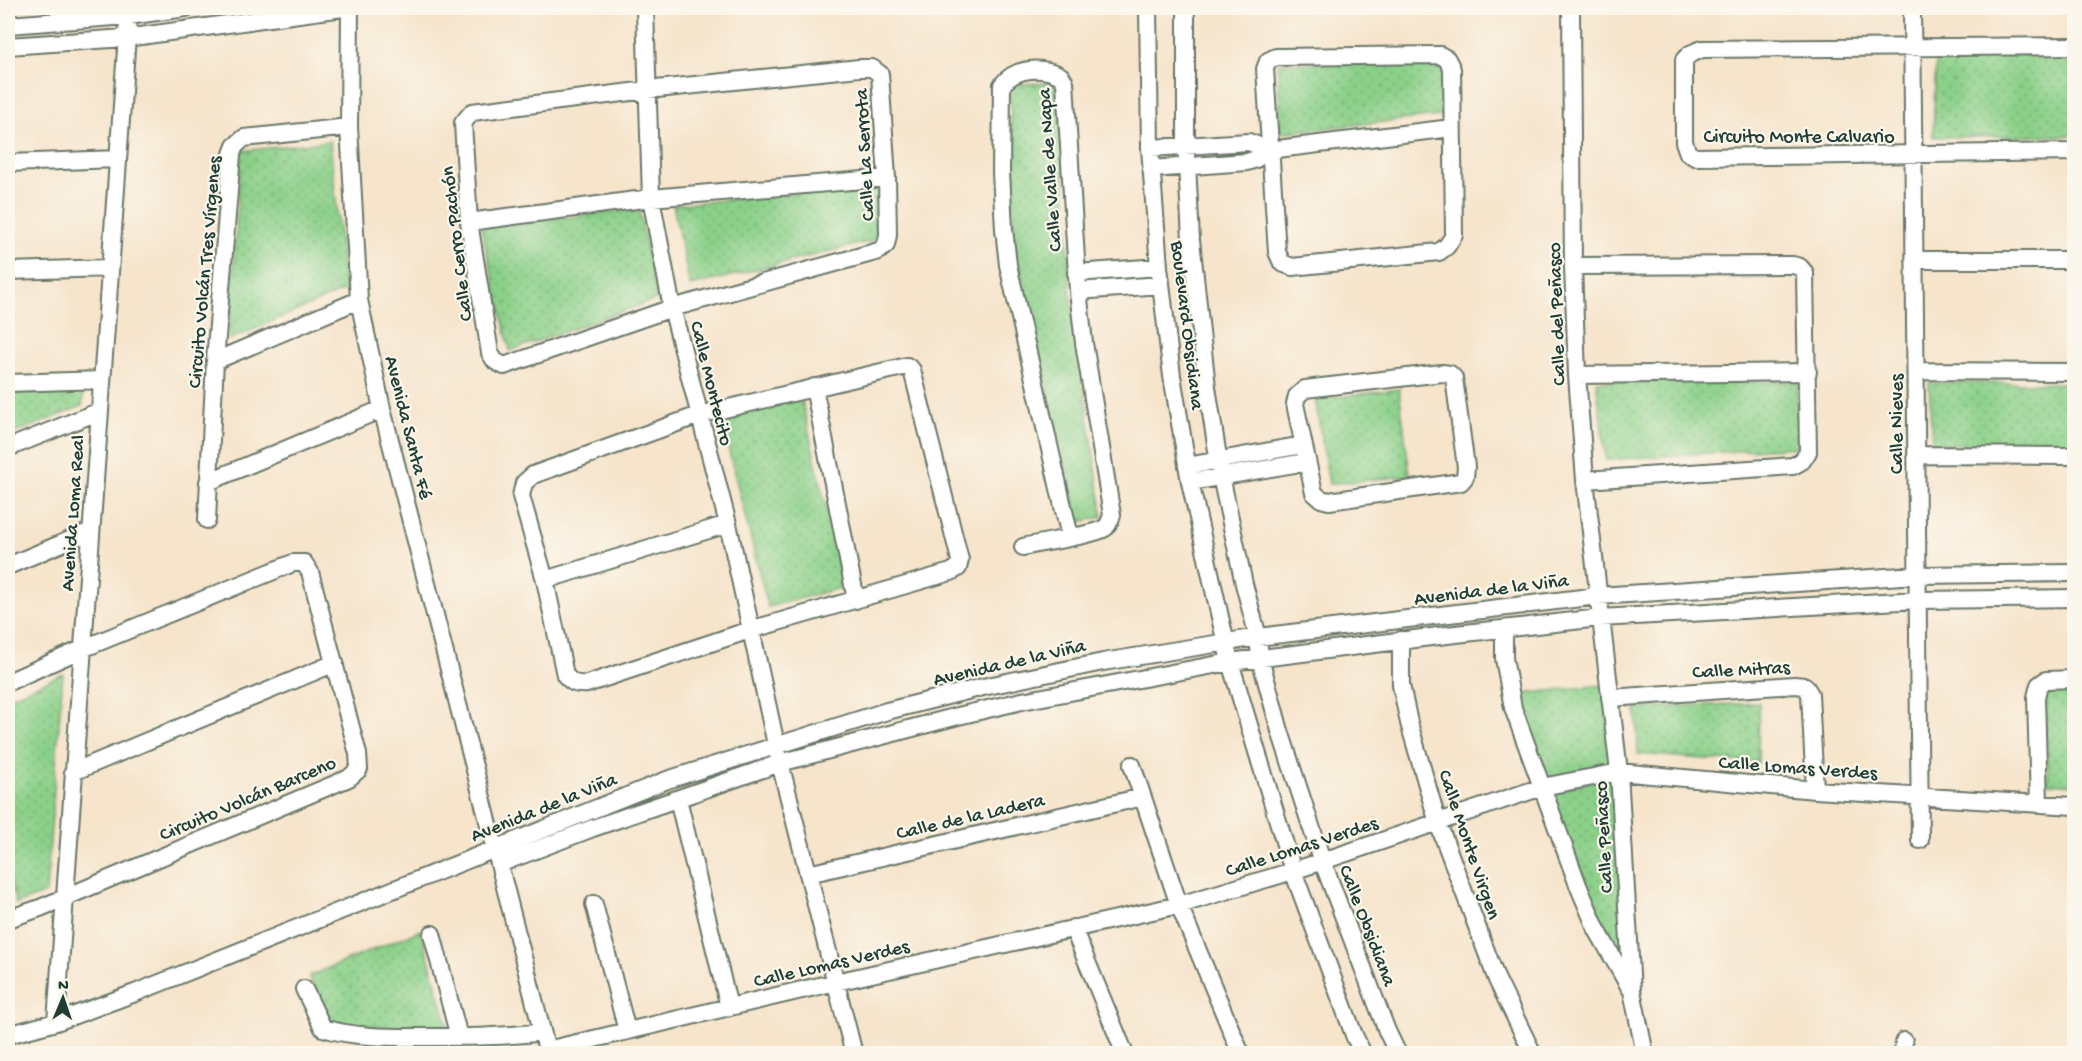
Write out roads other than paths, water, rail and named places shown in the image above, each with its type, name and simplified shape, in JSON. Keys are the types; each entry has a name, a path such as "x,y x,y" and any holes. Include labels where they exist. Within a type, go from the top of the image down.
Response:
{"street":[{"path":"8,25 186,8"},
{"path":"8,46 126,38 343,8"},
{"name":"Avenida Santa Fé","path":"350,8 349,127 359,300 382,409 547,1052"},
{"name":"Calle Montecito","path":"645,8 651,198 672,308 728,524 780,763 854,1053"},
{"name":"Boulevard Obsidiana","path":"1149,8 1150,148 1159,267 1172,376 1188,474 1226,643"},
{"name":"Boulevard Obsidiana","path":"1186,8 1186,145 1197,313 1220,468 1244,584 1258,637"},
{"name":"Calle del Peñasco","path":"1570,8 1573,266 1577,375 1585,480 1600,618"},
{"name":"Calle Nieves","path":"1912,8 1920,840"},
{"name":"Avenida Loma Real","path":"56,1022 128,12"},
{"path":"1912,46 2074,46"},
{"name":"Circuito Monte Calvario","path":"1912,46 1702,49 1696,51 1684,60 1684,142 1688,153 1695,157 1913,155"},
{"path":"1440,55 1452,69 1454,235 1447,246 1438,252 1287,267 1282,263 1277,252 1269,150 1265,69 1268,61 1276,57 1440,55"},
{"name":"Calle La Serrota","path":"647,90 859,68 872,68 880,74 887,178 888,236 886,245 879,251 672,308"},
{"name":"Calle Valle de Napa","path":"1023,547 1070,537 1105,528 1112,515 1084,343 1076,273 1065,82 1061,76 1052,71 1040,69 1016,74 1002,85 1001,172 1004,229 1016,306 1070,537"},
{"name":"Calle Cerro Pachón","path":"647,90 472,112 463,123 469,222 490,353 495,361 504,366 672,308"},
{"name":"Circuito Volcán Tres Vírgenes","path":"207,520 215,361 232,153 235,146 244,138 349,127"},
{"path":"1152,169 1247,162 1269,150 1452,128"},
{"path":"1150,148 1249,142 1269,150"},
{"path":"1913,155 2074,152"},
{"path":"8,163 118,159"},
{"path":"469,222 651,198 887,178"},
{"path":"1914,260 2074,260"},
{"path":"1573,266 1793,265 1800,267 1805,273 1808,452 1802,461 1793,466 1585,480"},
{"path":"1076,273 1159,267"},
{"path":"8,271 110,268"},
{"path":"1078,291 1161,285"},
{"path":"215,361 359,300"},
{"path":"907,366 912,370 960,560 958,567 951,572 750,630 587,684 578,685 571,682 565,675 545,580 521,496 524,483 533,475 699,415 814,387 899,367 907,366"},
{"path":"1916,371 2074,372"},
{"path":"1577,375 1808,372"},
{"path":"1442,373 1450,374 1454,378 1466,467 1465,477 1461,482 1329,501 1321,499 1314,493 1306,462 1295,404 1297,396 1305,389 1442,373"},
{"path":"8,383 102,380"},
{"path":"814,387 856,600"},
{"path":"208,482 382,409"},
{"path":"8,448 100,411"},
{"path":"1188,474 1220,468 1303,445"},
{"path":"1916,454 2074,456"},
{"path":"1220,468 1306,462"},
{"path":"545,580 728,524"},
{"path":"8,566 91,531"},
{"name":"Circuito Volcán Barceno","path":"64,896 349,778 359,769 358,754 335,663 310,572 304,563 293,563 82,649"},
{"name":"Avenida de la Viña","path":"497,856 667,780 886,711 983,687 1103,662 1258,637 1598,596 1917,575 2074,573"},
{"name":"Avenida de la Viña","path":"8,1035 56,1022 497,856 678,799 780,763 928,723 1022,701 1260,658 1600,618 1918,600 2074,598"},
{"name":"Calle Peñasco","path":"1600,618 1619,772 1632,991 1645,1053"},
{"path":"1504,630 1504,658 1513,708 1596,928 1632,991"},
{"name":"Calle Obsidiana","path":"1258,637 1260,658 1280,731 1322,860 1387,1031 1398,1053"},
{"name":"Calle Monte Virgen","path":"1401,640 1403,694 1409,723 1438,823 1497,980 1533,1053"},
{"path":"1226,643 1230,663 1293,871 1354,1035 1363,1053"},
{"path":"8,682 82,649"},
{"path":"74,772 335,663"},
{"path":"2038,804 2036,697 2039,685 2046,680 2074,679"},
{"name":"Calle Mitras","path":"1610,698 1805,686 1810,694 1815,790"},
{"path":"1132,765 1179,905 1241,1053"},
{"name":"Calle Lomas Verdes","path":"547,1052 836,982 1179,905 1293,871 1542,787 1619,772 1815,790 2074,806"},
{"name":"Calle de la Ladera","path":"808,874 1143,797"},
{"path":"678,799 729,1007"},
{"path":"8,919 40,908 64,896"},
{"path":"594,904 627,1031"},
{"path":"1073,928 1125,1053"},
{"path":"432,934 459,1037"},
{"path":"304,989 323,1028 330,1030 393,1037 459,1037 542,1032"}]}
